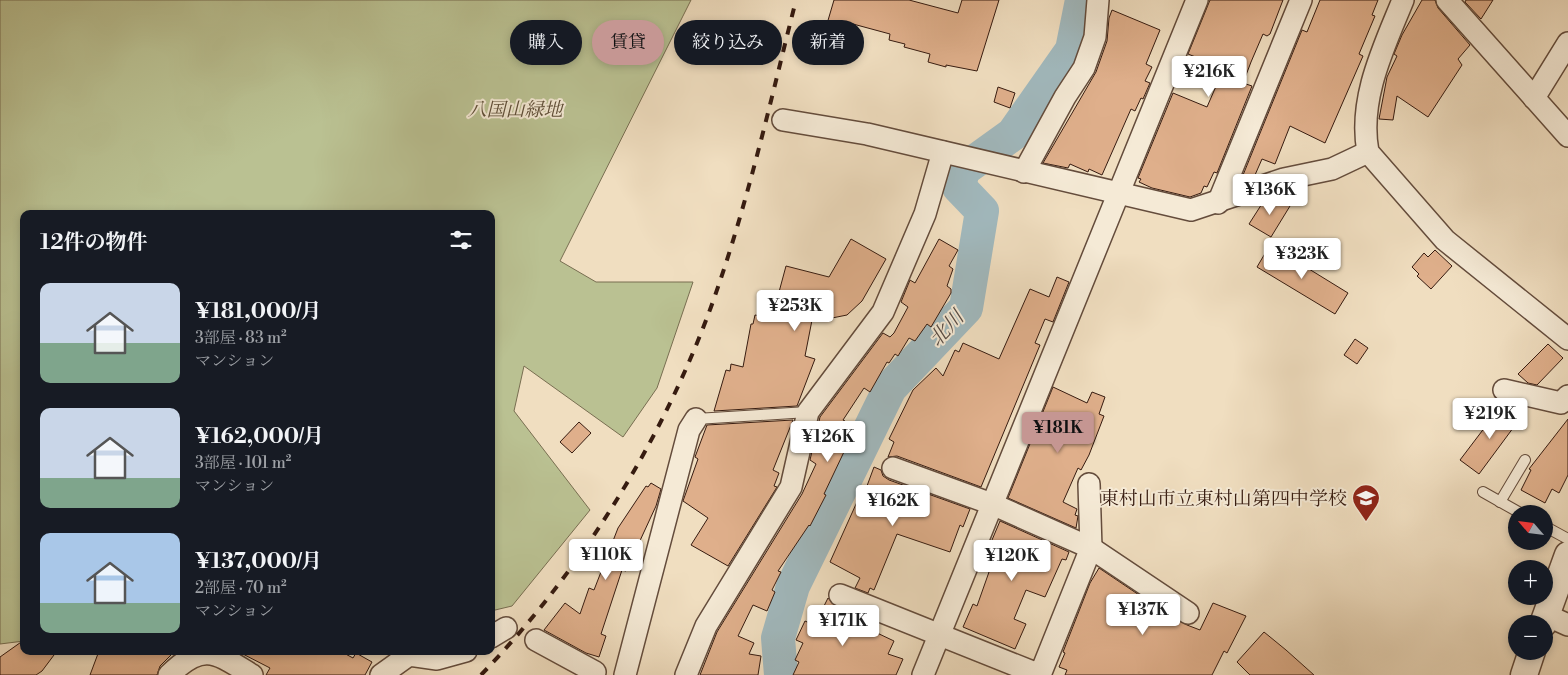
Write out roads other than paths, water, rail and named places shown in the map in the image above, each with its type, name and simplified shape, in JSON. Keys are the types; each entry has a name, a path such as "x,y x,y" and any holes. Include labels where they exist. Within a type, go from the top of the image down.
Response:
{"street":[{"path":"1016,170 1084,68 1095,37 1098,0"},
{"path":"923,675 1197,0"},
{"path":"1218,203 1301,0"},
{"path":"1404,0 1376,68 1369,102 1366,140 1368,152 1445,240 1568,339"},
{"path":"1447,0 1568,136"},
{"path":"1534,98 1568,43"},
{"path":"784,120 866,134 1191,210 1218,203 1284,179 1332,169 1368,152"},
{"path":"686,675 706,626 791,487 808,412 883,312 924,214 952,154"},
{"path":"1504,390 1562,403 1568,396"},
{"path":"625,675 690,430 696,419"},
{"path":"893,468 992,504 1091,548 1188,613"},
{"path":"840,594 1040,675 1091,548 1089,484"},
{"path":"1553,617 1568,555"},
{"path":"536,640 598,674"},
{"path":"169,675 185,660 201,655"},
{"path":"220,655 252,675"},
{"path":"381,675 401,655"},
{"path":"415,655 438,659 452,655"},
{"path":"1524,675 1529,660"}],"lane":[{"path":"696,419 808,412"},
{"path":"1500,502 1525,460"},
{"path":"1483,492 1508,506"},
{"path":"1553,531 1568,539"}],"waterway":[{"name":"北川","path":"781,675 778,638 793,586 890,388 966,308 982,211 959,187 963,170 1013,134 1072,50 1082,0"}],"railway":[{"path":"481,675 518,635 585,549 643,456 691,358 711,307 736,231 796,0"}],"place":[{"name":"東村山市立東村山第四中学校","path":"1366,522"}],"park label":[{"name":"八国山緑地","path":"515,109"}]}
